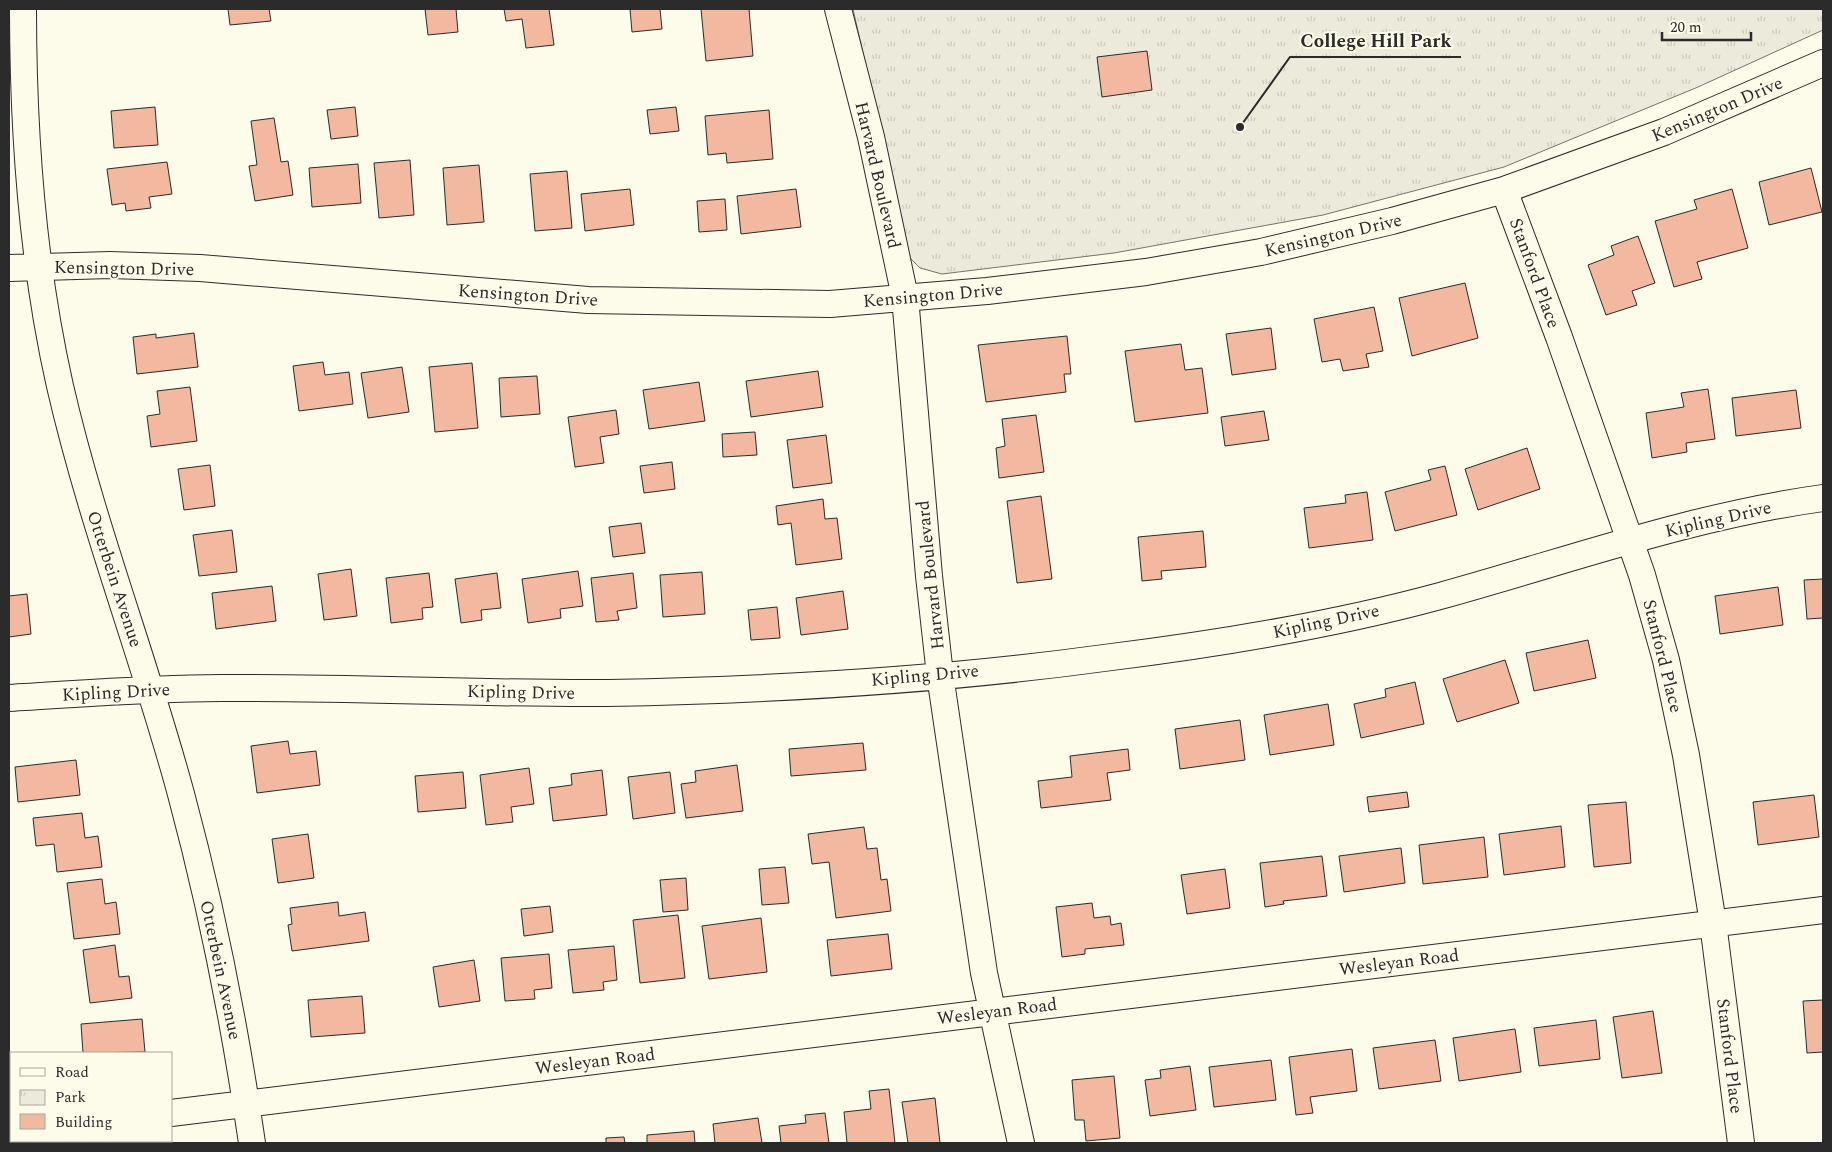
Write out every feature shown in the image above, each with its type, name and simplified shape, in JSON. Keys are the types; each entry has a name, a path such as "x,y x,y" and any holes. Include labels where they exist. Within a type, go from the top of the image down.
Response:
{"street":[{"name":"Otterbein Avenue","path":"23,9 23,89 32,224 59,384 80,468 182,795 222,964 252,1143"},
{"name":"Harvard Boulevard","path":"838,9 871,136 905,297 929,576 940,675 966,865 984,973 1021,1143"},
{"name":"Kensington Drive","path":"9,268 110,265 200,268 588,300 830,304 987,291 1146,272 1242,255 1392,221 1504,190 1664,132 1823,63"},
{"name":"Stanford Place","path":"1504,190 1559,338 1642,575 1666,660 1684,746 1713,924 1742,1143"},
{"name":"Kipling Drive","path":"9,698 150,689 219,688 606,693 756,688 940,675 1100,659 1291,629 1435,597 1708,520 1766,507 1823,498"},
{"name":"Wesleyan Road","path":"172,1113 1823,910"}],"green space":[{"path":"853,9 1823,9 1823,30 1698,87 1504,167 1323,215 1114,253 942,274 920,268 909,257"}],"building":[{"path":"228,9 269,9 271,21 230,25"},
{"path":"425,9 456,9 458,32 428,35"},
{"path":"504,9 549,9 554,45 526,48 522,19 506,21"},
{"path":"630,9 660,9 662,29 632,32"},
{"path":"701,9 749,9 753,56 706,61"},
{"path":"1147,51 1152,90 1102,97 1097,57"},
{"path":"155,107 158,145 114,148 111,111"},
{"path":"355,107 358,136 331,139 327,110"},
{"path":"676,107 679,131 650,134 647,110"},
{"path":"769,110 773,159 727,163 726,153 708,155 705,116"},
{"path":"274,118 281,162 288,161 293,195 255,201 249,166 257,165 251,121"},
{"path":"410,160 414,215 379,218 374,163"},
{"path":"167,162 172,194 149,197 151,208 126,211 125,203 112,205 107,169"},
{"path":"358,164 361,203 312,207 309,168"},
{"path":"479,165 484,222 447,225 443,168"},
{"path":"1811,168 1822,212 1769,225 1759,182"},
{"path":"567,171 572,228 535,231 530,174"},
{"path":"630,189 634,225 585,231 581,194"},
{"path":"796,189 801,227 741,234 737,196"},
{"path":"1732,189 1748,248 1697,262 1702,279 1674,287 1655,221 1697,209 1694,200"},
{"path":"725,199 727,230 699,232 697,201"},
{"path":"1638,236 1655,283 1632,291 1637,305 1606,315 1588,265 1614,255 1611,246"},
{"path":"1465,283 1478,338 1412,356 1399,298"},
{"path":"1374,307 1383,351 1366,354 1369,367 1343,371 1340,359 1322,362 1314,319"},
{"path":"1271,328 1276,369 1232,375 1226,334"},
{"path":"194,333 198,367 137,374 133,337 156,334 156,338"},
{"path":"1067,336 1071,374 1064,374 1066,392 986,402 978,345"},
{"path":"1181,344 1185,370 1202,368 1208,413 1135,422 1125,351"},
{"path":"323,362 325,375 349,372 353,404 299,411 293,366"},
{"path":"472,363 478,428 435,432 429,367"},
{"path":"402,367 409,412 368,418 361,373"},
{"path":"818,371 823,407 751,417 746,381"},
{"path":"537,376 540,414 501,417 499,378"},
{"path":"699,382 705,421 649,429 643,390"},
{"path":"190,387 197,441 151,447 147,416 160,414 157,391"},
{"path":"1708,389 1715,439 1686,443 1687,452 1652,458 1646,413 1684,407 1681,393"},
{"path":"1796,390 1801,428 1736,436 1732,398"},
{"path":"616,410 619,434 600,437 604,463 575,467 568,417"},
{"path":"1264,411 1269,440 1225,446 1221,417"},
{"path":"1036,415 1044,472 999,478 996,448 1005,446 1002,419"},
{"path":"755,432 757,455 723,457 722,434"},
{"path":"826,435 832,483 793,488 787,440"},
{"path":"1527,448 1540,489 1478,510 1465,469"},
{"path":"672,462 675,489 644,493 640,466"},
{"path":"210,465 215,506 184,510 178,469"},
{"path":"1445,466 1457,515 1395,531 1385,492 1431,480 1428,470"},
{"path":"1367,492 1373,540 1309,548 1304,508 1346,503 1345,495"},
{"path":"1041,496 1052,579 1017,583 1007,501"},
{"path":"823,499 825,519 837,518 842,559 796,565 791,523 778,525 776,506"},
{"path":"641,523 645,553 613,557 609,527"},
{"path":"232,530 237,572 199,576 193,535"},
{"path":"1203,531 1206,567 1161,571 1162,579 1142,581 1138,537"},
{"path":"351,569 357,616 324,620 318,574"},
{"path":"578,571 583,606 560,609 561,618 528,623 522,579"},
{"path":"702,572 705,614 663,617 660,575"},
{"path":"429,573 433,607 422,608 423,619 391,623 386,578"},
{"path":"497,573 501,608 481,610 482,620 461,623 455,579"},
{"path":"633,573 637,608 617,611 619,620 596,622 591,578"},
{"path":"1823,579 1823,618 1807,619 1804,580"},
{"path":"272,586 276,621 216,629 212,593"},
{"path":"1778,587 1783,625 1720,634 1715,596"},
{"path":"843,591 848,629 801,635 796,598"},
{"path":"27,594 31,634 9,637 9,596"},
{"path":"777,607 780,638 751,640 748,610"},
{"path":"1588,640 1596,678 1534,691 1526,653"},
{"path":"1505,660 1519,703 1457,722 1443,679"},
{"path":"1415,682 1424,724 1361,738 1354,704 1386,697 1385,689"},
{"path":"1328,704 1334,745 1270,755 1264,715"},
{"path":"1240,720 1245,760 1180,769 1175,729"},
{"path":"288,741 290,754 316,751 320,785 257,793 251,746"},
{"path":"863,743 866,770 791,776 789,749"},
{"path":"1128,749 1130,770 1107,773 1111,800 1041,808 1038,781 1072,777 1070,756"},
{"path":"76,760 80,795 18,802 15,767"},
{"path":"737,765 743,811 686,818 681,784 696,782 695,771"},
{"path":"529,768 534,804 511,807 513,822 486,825 480,775"},
{"path":"602,770 607,815 553,821 549,788 572,785 571,774"},
{"path":"463,772 466,808 418,812 415,776"},
{"path":"670,772 675,813 633,819 628,777"},
{"path":"1407,792 1409,807 1369,812 1367,797"},
{"path":"1814,795 1819,837 1758,845 1753,802"},
{"path":"1626,802 1631,863 1594,867 1588,805"},
{"path":"82,813 85,838 98,836 102,867 57,872 54,844 36,846 33,818"},
{"path":"1561,826 1565,867 1504,875 1499,834"},
{"path":"864,827 867,849 877,848 881,880 887,879 891,911 836,918 829,862 812,864 808,834"},
{"path":"308,834 314,878 278,883 272,839"},
{"path":"1484,837 1488,877 1423,884 1419,845"},
{"path":"1401,848 1405,883 1344,892 1339,856"},
{"path":"1322,856 1327,896 1283,901 1284,904 1265,907 1260,863"},
{"path":"785,867 789,903 762,905 759,869"},
{"path":"1225,869 1230,908 1187,914 1181,875"},
{"path":"686,878 688,910 663,912 660,880"},
{"path":"102,879 105,904 116,902 120,934 74,939 67,883"},
{"path":"338,902 339,916 365,912 369,941 292,951 288,925 292,924 290,908"},
{"path":"1092,903 1094,918 1110,916 1111,925 1121,923 1124,945 1085,949 1085,954 1062,957 1056,907"},
{"path":"550,906 553,932 524,936 521,909"},
{"path":"678,915 685,978 640,983 633,920"},
{"path":"761,918 767,972 709,979 702,926"},
{"path":"888,934 892,969 831,976 827,940"},
{"path":"115,945 119,977 129,976 132,998 90,1003 83,950"},
{"path":"614,946 617,980 603,982 604,990 573,993 568,950"},
{"path":"549,954 552,988 534,990 535,999 505,1001 501,958"},
{"path":"474,960 480,1001 439,1007 433,967"},
{"path":"362,996 365,1033 311,1037 308,1000"},
{"path":"1823,1000 1823,1052 1807,1053 1803,1001"},
{"path":"1653,1011 1662,1073 1622,1078 1613,1017"},
{"path":"142,1019 145,1052 83,1052 81,1024"},
{"path":"1596,1020 1600,1059 1539,1066 1534,1028"},
{"path":"1515,1029 1521,1072 1459,1081 1453,1038"},
{"path":"1435,1040 1441,1081 1379,1089 1373,1048"},
{"path":"1352,1049 1357,1091 1310,1097 1313,1113 1296,1115 1289,1057"},
{"path":"1271,1060 1276,1100 1214,1107 1209,1067"},
{"path":"1190,1066 1196,1110 1150,1116 1145,1080 1161,1078 1160,1070"},
{"path":"1114,1076 1120,1138 1086,1141 1084,1120 1075,1120 1072,1080"},
{"path":"889,1089 895,1143 847,1143 844,1112 871,1109 869,1091"},
{"path":"935,1098 940,1143 908,1143 902,1102"},
{"path":"825,1113 829,1143 781,1143 779,1126 806,1123 805,1115"},
{"path":"758,1118 762,1143 715,1143 713,1124"},
{"path":"694,1131 695,1143 647,1143 647,1135"},
{"path":"624,1137 625,1143 606,1143 606,1138"}],"place":[{"name":"College Hill Park","path":"1240,127"}]}
